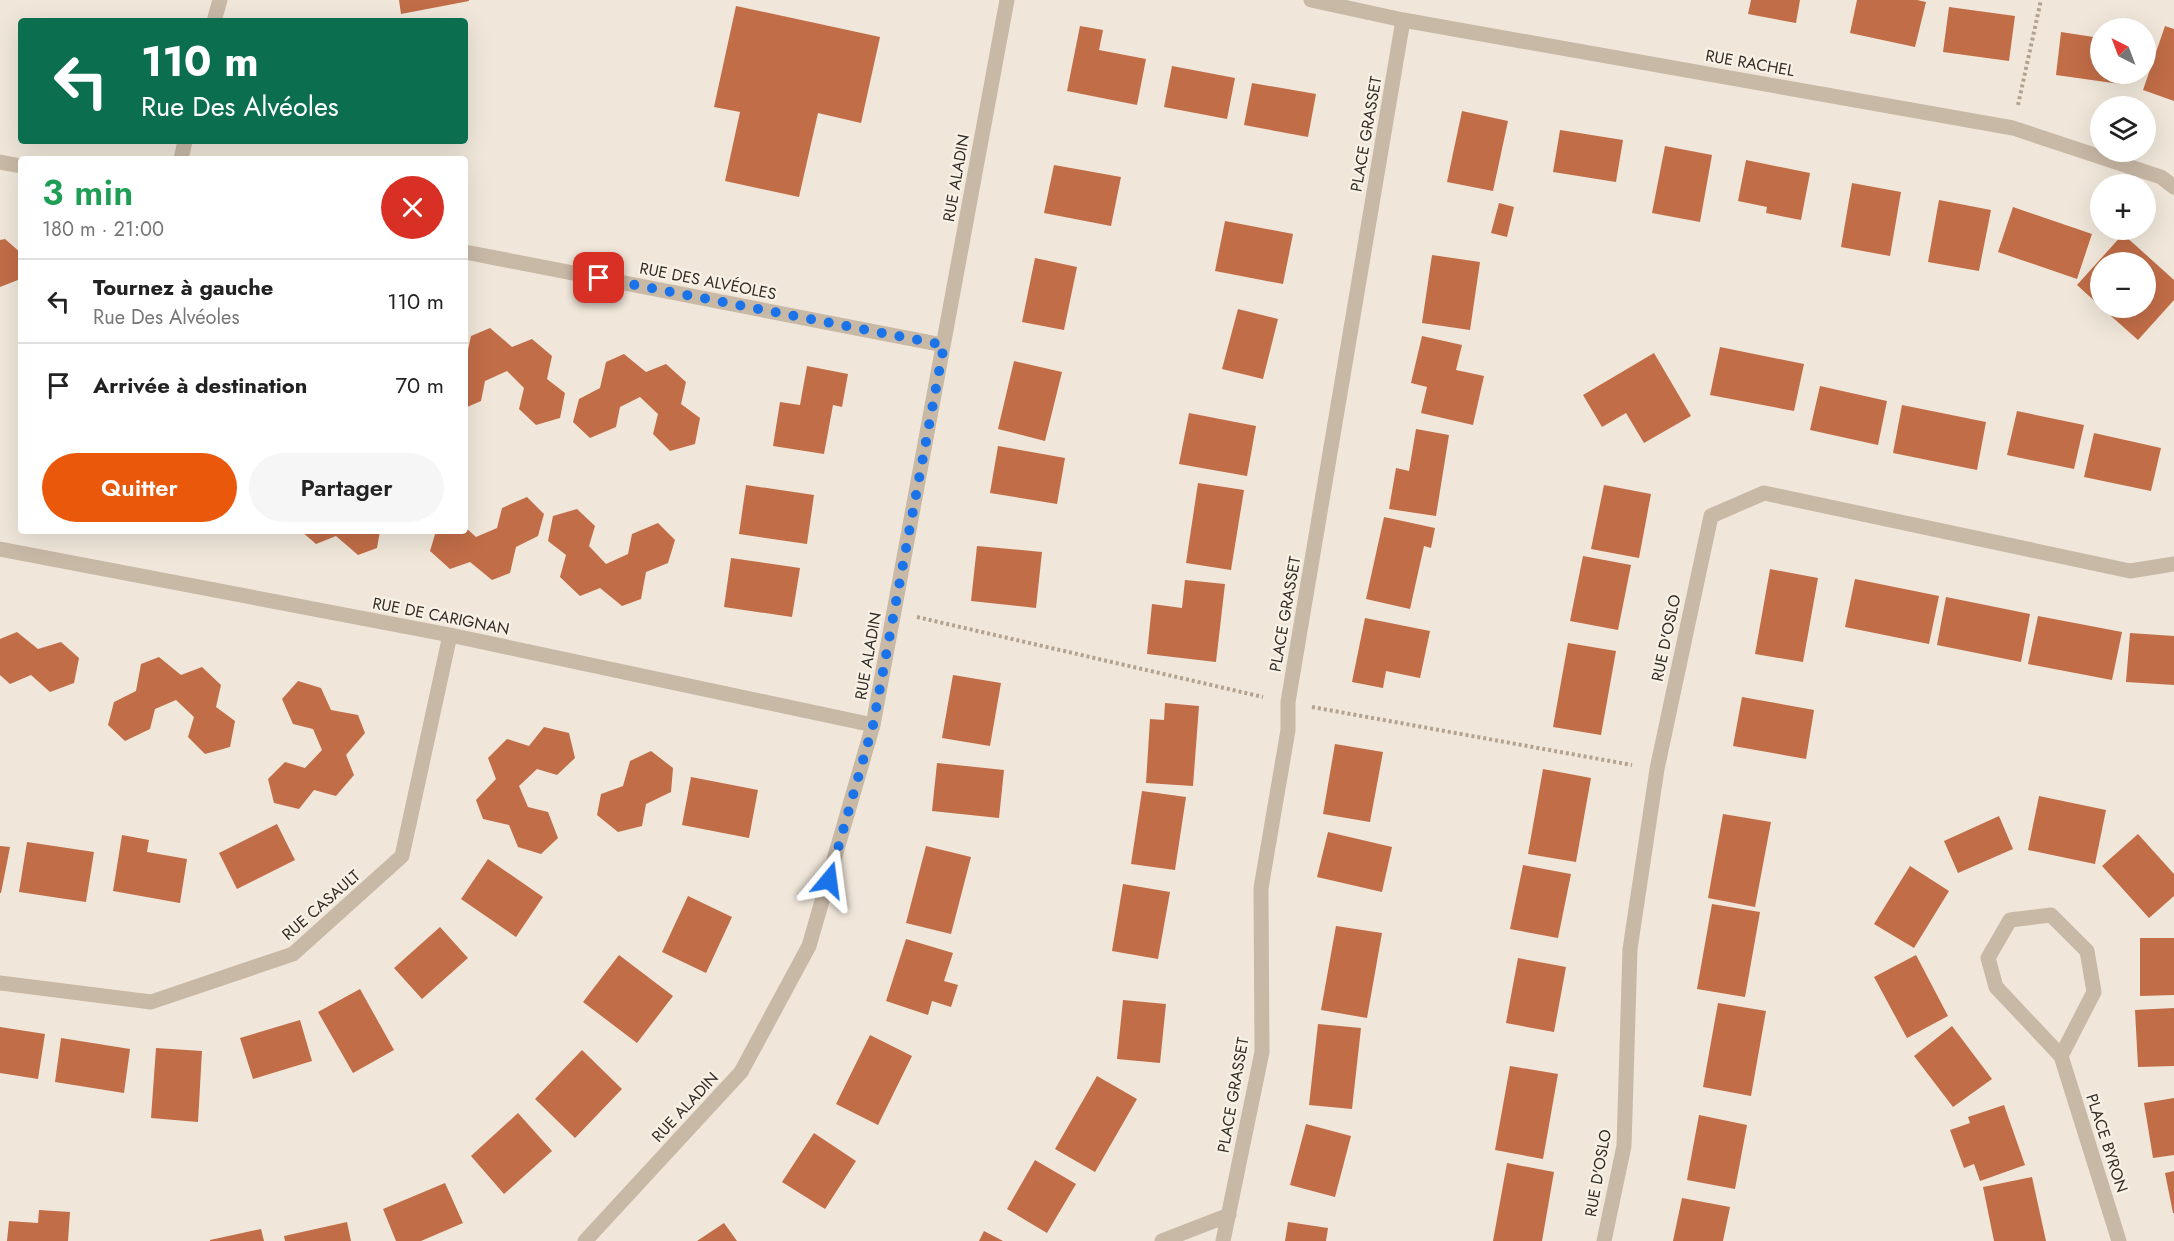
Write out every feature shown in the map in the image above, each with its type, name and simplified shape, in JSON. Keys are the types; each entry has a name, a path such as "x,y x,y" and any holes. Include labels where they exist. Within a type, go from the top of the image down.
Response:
{"street":[{"path":"215,18 220,0"},
{"name":"RUE ALADIN","path":"585,1241 741,1072 809,946 873,725 1007,0"},
{"name":"RUE RACHEL","path":"1311,0 1403,20 2013,128 2161,177 2174,187"},
{"name":"PLACE GRASSET","path":"1223,1241 1262,1052 1261,888 1288,730 1288,702 1403,20"},
{"path":"0,162 18,165"},
{"name":"RUE DES ALVÉOLES","path":"468,253 944,345"},
{"name":"RUE D'OSLO","path":"1604,1241 1624,1146 1630,949 1656,770 1711,516 1764,493 2130,571 2174,564"},
{"name":"RUE DE CARIGNAN","path":"0,549 450,635 873,725"},
{"name":"RUE CASAULT","path":"0,983 150,1002 293,954 402,856 450,635"},
{"name":"PLACE BYRON","path":"2061,1056 2094,992 2087,951 2051,915 2010,920 1988,958 1996,987 2061,1056 2119,1241"},
{"path":"1162,1241 1229,1215"}],"path":[{"path":"2013,128 2041,0"}],"building":[{"path":"399,0 469,0 469,1 401,14"},
{"path":"1751,0 1800,0 1796,23 1748,14"},
{"path":"1857,0 1926,2 1915,47 1850,33"},
{"path":"736,6 880,37 861,123 818,113 799,197 725,181 740,112 714,107"},
{"path":"1949,7 2015,16 2009,61 1943,52"},
{"path":"1080,26 1103,30 1099,50 1146,59 1137,105 1067,91"},
{"path":"2165,26 2174,29 2174,101 2143,90 2145,84 2156,84 2156,52"},
{"path":"2061,32 2090,36 2090,80 2056,75"},
{"path":"1172,66 1235,78 1227,119 1164,107"},
{"path":"1252,83 1316,94 1308,137 1244,125"},
{"path":"1462,111 1508,121 1493,191 1447,182"},
{"path":"1560,130 1623,140 1616,182 1553,172"},
{"path":"1665,146 1712,155 1700,222 1652,213"},
{"path":"1746,160 1810,173 1801,220 1766,213 1767,207 1738,201"},
{"path":"1054,165 1121,177 1111,226 1044,213"},
{"path":"1852,183 1901,192 1890,256 1841,247"},
{"path":"1939,200 1991,210 1979,271 1928,262"},
{"path":"1499,203 1514,207 1507,237 1491,233"},
{"path":"2013,207 2090,233 2090,240 2077,279 1998,252"},
{"path":"1225,221 1293,234 1283,284 1215,271"},
{"path":"5,239 18,250 18,280 0,287 0,240"},
{"path":"2118,240 2130,240 2143,252 2107,252"},
{"path":"1432,255 1480,262 1470,330 1422,323"},
{"path":"1035,258 1077,267 1064,330 1022,322"},
{"path":"2156,264 2174,280 2174,300 2138,340 2113,318 2156,318"},
{"path":"2090,271 2090,297 2077,285"},
{"path":"1238,309 1278,319 1263,379 1222,369"},
{"path":"490,328 512,347 532,339 552,356 547,379 565,393 560,418 536,425 519,409 524,388 507,371 485,381 481,401 468,407 468,350 471,336"},
{"path":"1422,336 1462,345 1456,370 1484,376 1473,425 1421,413 1427,387 1411,383"},
{"path":"1720,347 1804,364 1794,411 1710,395"},
{"path":"1654,353 1691,416 1644,443 1626,413 1602,427 1583,395"},
{"path":"624,354 646,372 666,364 686,382 681,404 700,418 695,444 670,451 653,434 658,414 640,397 620,407 616,427 590,438 573,422 579,399 600,388 606,362"},
{"path":"1014,361 1062,372 1045,441 998,429"},
{"path":"807,366 848,374 842,407 833,405 824,454 773,446 780,402 800,405"},
{"path":"1820,386 1887,401 1878,445 1810,430"},
{"path":"1902,405 1986,422 1977,470 1893,453"},
{"path":"2017,411 2084,425 2074,469 2007,455"},
{"path":"1189,413 1256,426 1247,476 1179,464"},
{"path":"1416,429 1449,435 1436,516 1389,509 1396,468 1409,471"},
{"path":"2094,433 2161,448 2151,491 2084,477"},
{"path":"998,446 1065,458 1057,504 990,493"},
{"path":"1198,483 1244,490 1231,570 1186,563"},
{"path":"746,485 814,495 807,544 739,534"},
{"path":"1604,485 1651,494 1639,558 1591,549"},
{"path":"527,497 544,514 538,536 516,547 510,573 492,580 470,562 450,569 430,551 435,534 468,534 468,530 476,537 497,528 502,508"},
{"path":"577,509 595,526 589,546 606,564 628,554 632,534 658,523 675,540 668,563 646,572 641,599 622,606 600,588 580,596 560,577 566,555 548,541 553,516"},
{"path":"1384,517 1435,528 1431,548 1424,546 1410,609 1366,599"},
{"path":"304,534 379,534 377,548 358,555 336,536 316,544"},
{"path":"977,546 1042,552 1036,608 971,601"},
{"path":"1583,556 1631,565 1618,630 1570,621"},
{"path":"731,558 800,568 792,617 724,607"},
{"path":"1770,569 1818,578 1803,662 1755,654"},
{"path":"1855,579 1939,596 1929,644 1845,627"},
{"path":"1185,580 1225,584 1216,662 1147,654 1152,604 1182,608"},
{"path":"1946,597 2030,614 2021,662 1937,645"},
{"path":"2038,616 2122,632 2112,680 2028,664"},
{"path":"1365,618 1430,631 1420,678 1386,671 1383,688 1352,682"},
{"path":"17,632 38,649 61,642 79,658 74,683 50,692 31,675 10,684 0,675 0,639"},
{"path":"2130,633 2174,636 2174,685 2126,682"},
{"path":"1568,643 1616,651 1601,735 1553,727"},
{"path":"159,657 181,675 202,667 221,685 216,707 235,721 230,747 205,754 188,737 194,717 176,700 155,709 150,729 125,741 108,725 114,702 136,691 141,664"},
{"path":"953,675 1001,683 990,746 942,738"},
{"path":"298,681 321,688 331,710 358,715 365,733 346,755 354,775 336,796 314,790 299,809 274,803 268,779 285,762 305,768 322,750 313,729 293,724 282,699"},
{"path":"1742,697 1814,710 1806,759 1733,746"},
{"path":"1165,703 1199,706 1193,786 1146,783 1150,719 1164,720"},
{"path":"544,727 569,733 575,758 557,775 537,769 519,786 528,807 548,812 558,838 541,854 518,847 509,825 483,819 476,800 496,779 488,758 507,739 529,746"},
{"path":"1335,744 1383,752 1370,822 1323,814"},
{"path":"651,751 673,768 671,792 646,804 642,826 618,832 597,815 601,794 623,786 630,761"},
{"path":"937,763 1004,770 999,818 932,811"},
{"path":"1543,769 1591,778 1576,862 1528,854"},
{"path":"691,777 758,790 749,838 682,825"},
{"path":"1142,791 1186,797 1175,870 1131,864"},
{"path":"2039,796 2106,810 2095,864 2028,850"},
{"path":"1723,814 1771,822 1755,907 1708,898"},
{"path":"1999,816 2013,849 1958,873 1944,841"},
{"path":"277,824 295,860 237,889 219,853"},
{"path":"1328,832 1392,847 1382,892 1317,877"},
{"path":"2138,834 2174,874 2174,896 2149,918 2102,866"},
{"path":"122,835 149,840 147,852 187,859 180,903 113,891"},
{"path":"27,842 94,852 86,902 19,892"},
{"path":"0,846 10,847 1,893 0,893"},
{"path":"926,846 971,857 951,934 906,923"},
{"path":"488,859 543,897 516,937 461,899"},
{"path":"1523,865 1571,874 1558,938 1510,929"},
{"path":"1910,866 1949,891 1914,948 1874,924"},
{"path":"1123,884 1170,892 1158,959 1112,951"},
{"path":"688,896 732,917 706,973 662,952"},
{"path":"1712,904 1760,912 1745,997 1697,989"},
{"path":"1336,926 1382,933 1367,1018 1321,1010"},
{"path":"440,927 468,958 422,999 394,968"},
{"path":"2140,938 2174,938 2174,995 2140,996"},
{"path":"906,939 953,953 944,981 958,985 951,1007 932,1001 928,1015 886,1001"},
{"path":"619,955 673,996 637,1043 583,1002"},
{"path":"1916,955 1948,1016 1907,1038 1874,977"},
{"path":"1518,958 1566,967 1554,1032 1506,1023"},
{"path":"360,989 394,1050 353,1073 318,1012"},
{"path":"1123,1000 1166,1004 1160,1063 1117,1059"},
{"path":"1718,1003 1766,1011 1751,1096 1703,1087"},
{"path":"2174,1008 2174,1066 2138,1067 2135,1010"},
{"path":"300,1020 312,1061 253,1079 240,1038"},
{"path":"1318,1024 1361,1028 1352,1109 1309,1105"},
{"path":"1952,1026 1992,1079 1953,1107 1914,1056"},
{"path":"0,1027 45,1034 38,1079 0,1073"},
{"path":"870,1035 912,1056 878,1125 836,1104"},
{"path":"61,1038 130,1049 124,1093 55,1082"},
{"path":"156,1048 202,1051 198,1122 151,1118"},
{"path":"582,1050 622,1089 575,1138 535,1099"},
{"path":"1510,1066 1558,1074 1543,1159 1495,1150"},
{"path":"1097,1076 1137,1099 1095,1172 1055,1149"},
{"path":"2174,1098 2174,1155 2153,1158 2144,1103"},
{"path":"2004,1105 2025,1165 1980,1181 1974,1164 1964,1168 1950,1130 1970,1123 1968,1117"},
{"path":"518,1113 552,1151 504,1194 471,1156"},
{"path":"1699,1115 1747,1125 1735,1189 1687,1180"},
{"path":"1306,1124 1351,1136 1335,1197 1290,1185"},
{"path":"814,1133 856,1161 825,1209 782,1182"},
{"path":"1035,1160 1076,1184 1047,1233 1007,1209"},
{"path":"1507,1163 1554,1172 1542,1241 1493,1241"},
{"path":"2174,1171 2174,1213 2173,1213 2165,1173"},
{"path":"2032,1177 2046,1241 1994,1241 1983,1187"},
{"path":"445,1183 463,1223 421,1241 396,1241 383,1209"},
{"path":"1682,1198 1730,1207 1723,1241 1673,1241"},
{"path":"39,1210 70,1212 68,1241 7,1241 9,1221 38,1223"},
{"path":"347,1222 351,1241 285,1241 284,1236"},
{"path":"1288,1222 1328,1228 1326,1241 1285,1241"},
{"path":"724,1223 737,1241 697,1241"},
{"path":"261,1229 264,1241 210,1241 210,1240"},
{"path":"984,1231 1003,1241 979,1241"}],"route":[{"path":"599,278 944,345 873,725 829,880"}]}
